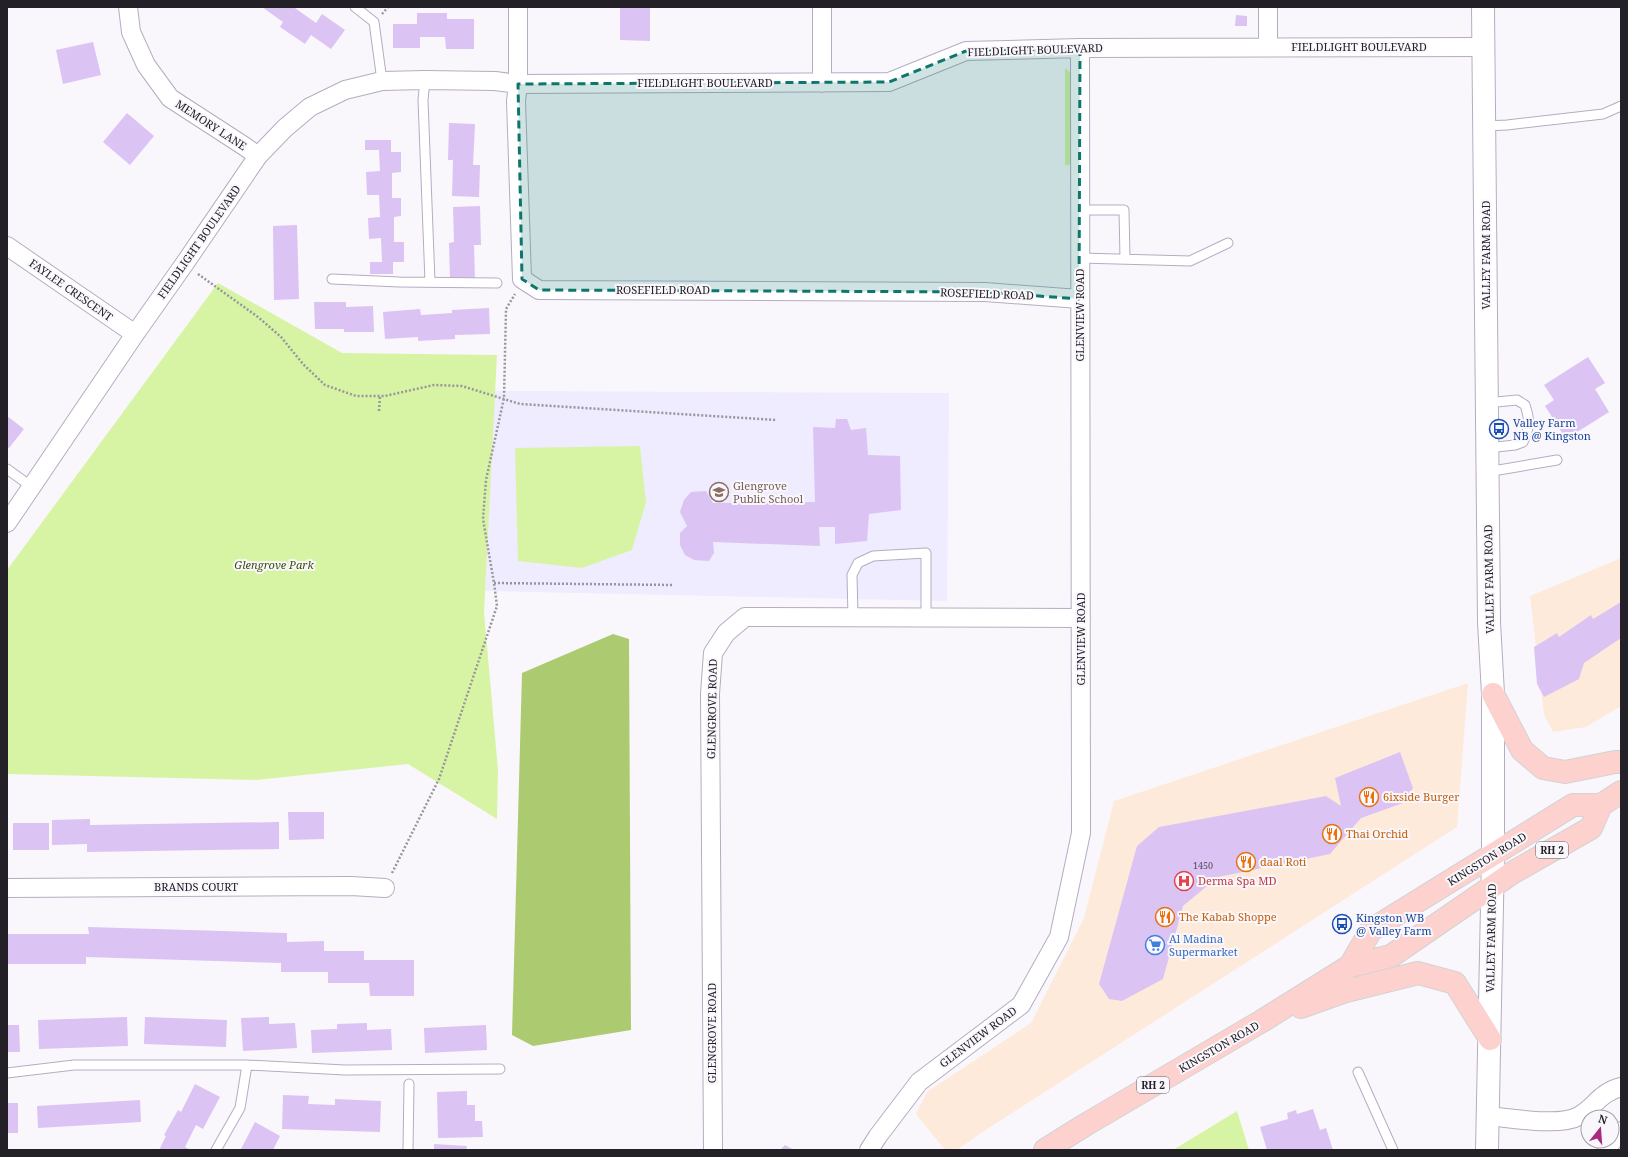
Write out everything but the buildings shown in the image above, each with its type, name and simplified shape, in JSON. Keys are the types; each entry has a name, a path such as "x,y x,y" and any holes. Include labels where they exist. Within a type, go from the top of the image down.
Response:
{"main road":[{"path":"1492,694 1522,750 1544,768 1565,772 1621,762"},
{"path":"1601,805 1621,792"},
{"name":"KINGSTON ROAD","path":"1045,1150 1262,1021 1350,966 1390,956 1492,886 1591,828 1601,805 1573,804 1493,856 1371,930 1350,966"},
{"path":"1262,1021 1346,991 1418,974 1455,983 1490,1039"}],"street":[{"name":"MEMORY LANE","path":"128,7 131,32 146,65 170,98 258,156"},
{"path":"518,7 518,84 516,101 522,279"},
{"path":"822,7 822,83"},
{"path":"1268,7 1268,46"},
{"name":"VALLEY FARM ROAD","path":"1484,7 1483,47 1485,126 1486,403 1489,622 1492,694 1493,856 1487,1150"},
{"name":"FIELDLIGHT BOULEVARD","path":"7,523 258,156 285,128 310,107 346,90 382,81 425,80 495,81 518,84 889,82 966,51 1268,46 1483,47"},
{"name":"GLENVIEW ROAD","path":"869,1150 919,1082 1021,1005 1059,937 1080,833 1080,48"},
{"name":"FAYLEE CRESCENT","path":"7,246 135,334"},
{"name":"ROSEFIELD ROAD","path":"522,279 539,290 985,292 1079,299"},
{"name":"GLENGROVE ROAD","path":"713,1150 710,694 714,653 726,633 745,617 1081,618"},
{"name":"BRANDS COURT","path":"7,888 351,886 385,888"},
{"path":"1488,1116 1557,1122 1571,1120 1585,1112 1605,1093 1621,1087"},
{"path":"1607,1150 1608,1146 1621,1131"}],"lane":[{"path":"355,7 374,22 382,81"},
{"path":"425,80 424,100 430,282"},
{"path":"1485,126 1507,125 1603,114 1621,106"},
{"path":"1080,210 1124,210 1125,259"},
{"path":"1080,258 1190,261 1228,243"},
{"path":"332,279 399,282 497,283"},
{"path":"1486,403 1517,400 1525,405 1528,414 1529,429 1523,442 1515,445 1487,448"},
{"path":"1487,472 1556,460"},
{"path":"7,469 32,487"},
{"path":"853,617 852,575 858,563 873,556 926,554 926,618"},
{"path":"7,1073 74,1065 247,1065 345,1070 500,1068"},
{"path":"216,1150 240,1108 247,1065"},
{"path":"1358,1072 1393,1150"},
{"path":"408,1150 409,1084"}],"path":[{"path":"185,263 200,276 258,317 281,337 303,364 326,385 356,396 398,394 434,385 462,386 520,404 776,420"},
{"path":"385,888 439,779 497,606 483,519 486,480 504,398 506,309 522,279"},
{"path":"378,411 380,396"},
{"path":"494,583 674,585"}],"highlighted area":[{"path":"1080,48 1079,299 985,292 539,290 522,279 518,84 889,82 966,51"}],"shaded area":[{"name":"Glengrove Public School","path":"494,391 949,393 947,601 485,591"},
{"path":"1621,558 1621,706 1586,727 1553,732 1544,715 1530,596"},
{"path":"1468,683 1457,827 984,1131 957,1150 945,1150 916,1114 927,1092 1031,1023 1084,918 1114,801"}],"green space":[{"path":"1065,68 1072,74 1071,165 1065,165"},
{"name":"Glengrove Park","path":"218,283 342,353 497,355 484,612 498,770 497,819 408,764 256,780 7,774 7,570"},
{"path":"640,446 646,502 632,550 582,568 518,561 515,448"},
{"path":"613,634 629,639 631,1030 533,1046 512,1035 522,673"},
{"path":"1237,1111 1249,1150 1173,1150"}],"place":[{"name":"Valley Farm NB @ Kingston","path":"1499,429"},
{"name":"Glengrove Public School","path":"719,492"},
{"name":"6ixside Burger","path":"1369,797"},
{"name":"Thai Orchid","path":"1332,834"},
{"name":"daal Roti","path":"1246,862"},
{"name":"Derma Spa MD","path":"1184,881"},
{"name":"The Kabab Shoppe","path":"1165,917"},
{"name":"Kingston WB @ Valley Farm","path":"1342,924"},
{"name":"Al Madina Supermarket","path":"1155,945"}]}
